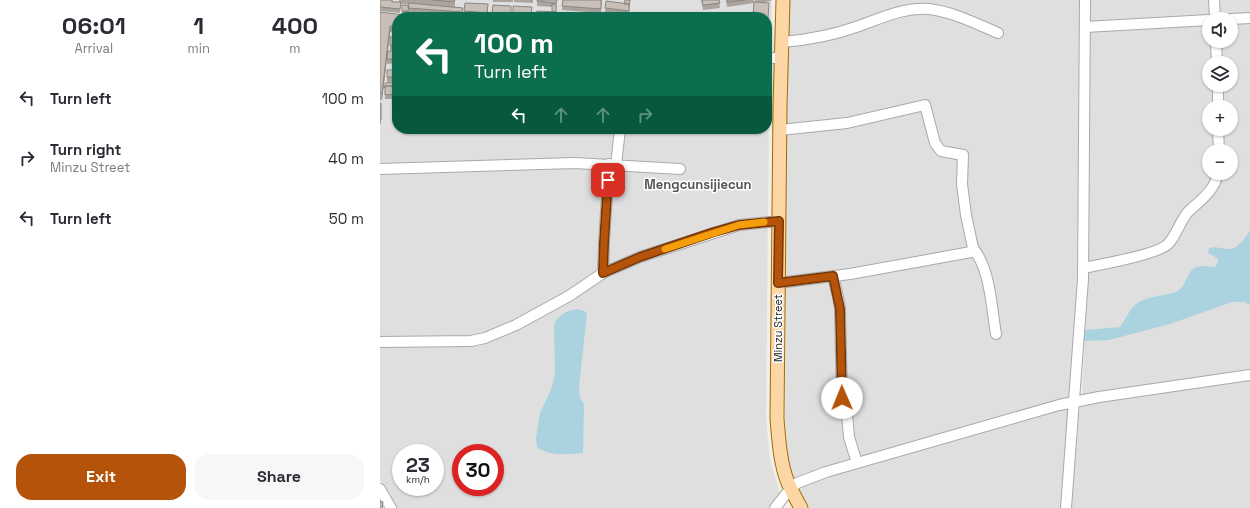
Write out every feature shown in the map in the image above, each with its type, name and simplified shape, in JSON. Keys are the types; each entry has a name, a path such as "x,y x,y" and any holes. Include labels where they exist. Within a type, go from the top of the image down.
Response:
{"main road":[{"name":"Minzu Street","path":"783,0 777,419 778,439 782,463 791,489 802,508"}],"street":[{"path":"1066,508 1083,268 1085,0"},
{"path":"1214,0 1215,12"},
{"path":"782,42 799,41 841,32 900,11 913,9 928,9 960,16 998,33"},
{"path":"1238,19 1250,18"},
{"path":"1085,27 1202,20"},
{"path":"772,58 781,57"},
{"path":"780,130 847,122 925,105 935,143 941,151 963,155 962,184 966,215 973,248 984,267 996,334"},
{"path":"603,273 604,243 613,165 619,134"},
{"path":"380,169 575,163 680,169"},
{"path":"1083,268 1162,249 1168,245 1188,212 1202,200 1217,180"},
{"path":"380,342 471,341 485,338 523,321 569,296 603,273 640,257 739,225 779,221"},
{"path":"778,283 833,276 970,252 973,248"},
{"path":"833,276 840,309 842,398 847,415 849,437 857,463"},
{"path":"775,508 797,483 826,472 1037,411 1099,397 1250,375"},
{"path":"380,490 391,508"}],"shaded area":[{"path":"380,0 772,0 772,12 392,12 392,134 769,134 766,419 770,460 780,493 769,508 396,508 380,480"},
{"path":"790,0 1081,0 1076,317 1061,508 810,508 795,481 788,456 785,418 787,107"},
{"path":"1088,0 1250,0 1250,370 1082,395 1086,313"},
{"path":"1250,379 1250,508 1071,508 1080,404"}],"water":[{"path":"1250,231 1250,305 1244,302 1232,302 1170,324 1109,340 1083,341 1085,330 1120,327 1132,308 1139,302 1178,291 1183,286 1191,271 1197,267 1215,267 1218,262 1217,258 1208,253 1209,248 1235,248"},
{"path":"578,309 587,313 579,387 580,398 584,404 583,453 553,454 537,447 536,438 540,413 552,387 555,372 554,325 558,318 563,314"}],"building":[{"path":"380,0 401,2 400,9 380,7"},
{"path":"433,0 455,0 454,2"},
{"path":"537,0 557,0 556,3"},
{"path":"563,0 601,0 601,9 562,6"},
{"path":"625,0 630,0 629,6 629,4 624,4"},
{"path":"702,0 719,0 720,3 703,5"},
{"path":"727,0 745,0 727,2"},
{"path":"606,1 629,4 629,11 605,8"},
{"path":"754,2 769,3 768,12 753,12"},
{"path":"409,3 463,8 462,12 408,8"},
{"path":"465,3 488,4 487,12 464,11"},
{"path":"552,4 556,5 556,12 552,11"},
{"path":"402,5 409,6 408,11 402,11"},
{"path":"493,5 511,6 511,12 492,12"},
{"path":"513,6 532,7 531,12 513,12"},
{"path":"380,12 392,14 392,26 390,26 382,93 380,93"},
{"path":"390,37 392,37 392,45 390,45"},
{"path":"388,51 392,51 392,59 387,59"},
{"path":"387,70 392,70 392,77 387,77"},
{"path":"392,82 392,86 385,86 385,83"},
{"path":"385,86 392,86 392,94 385,95"},
{"path":"381,103 381,120 380,120"},
{"path":"380,501 383,502 382,508 380,508"}],"slow traffic":[{"path":"665,249 739,225 764,222"}],"district":[{"name":"Mengcunsijiecun","path":"698,184"}],"route":[{"path":"608,180 603,273 640,257 714,232 739,225 779,221 778,283 833,276 840,309 842,398"}]}
